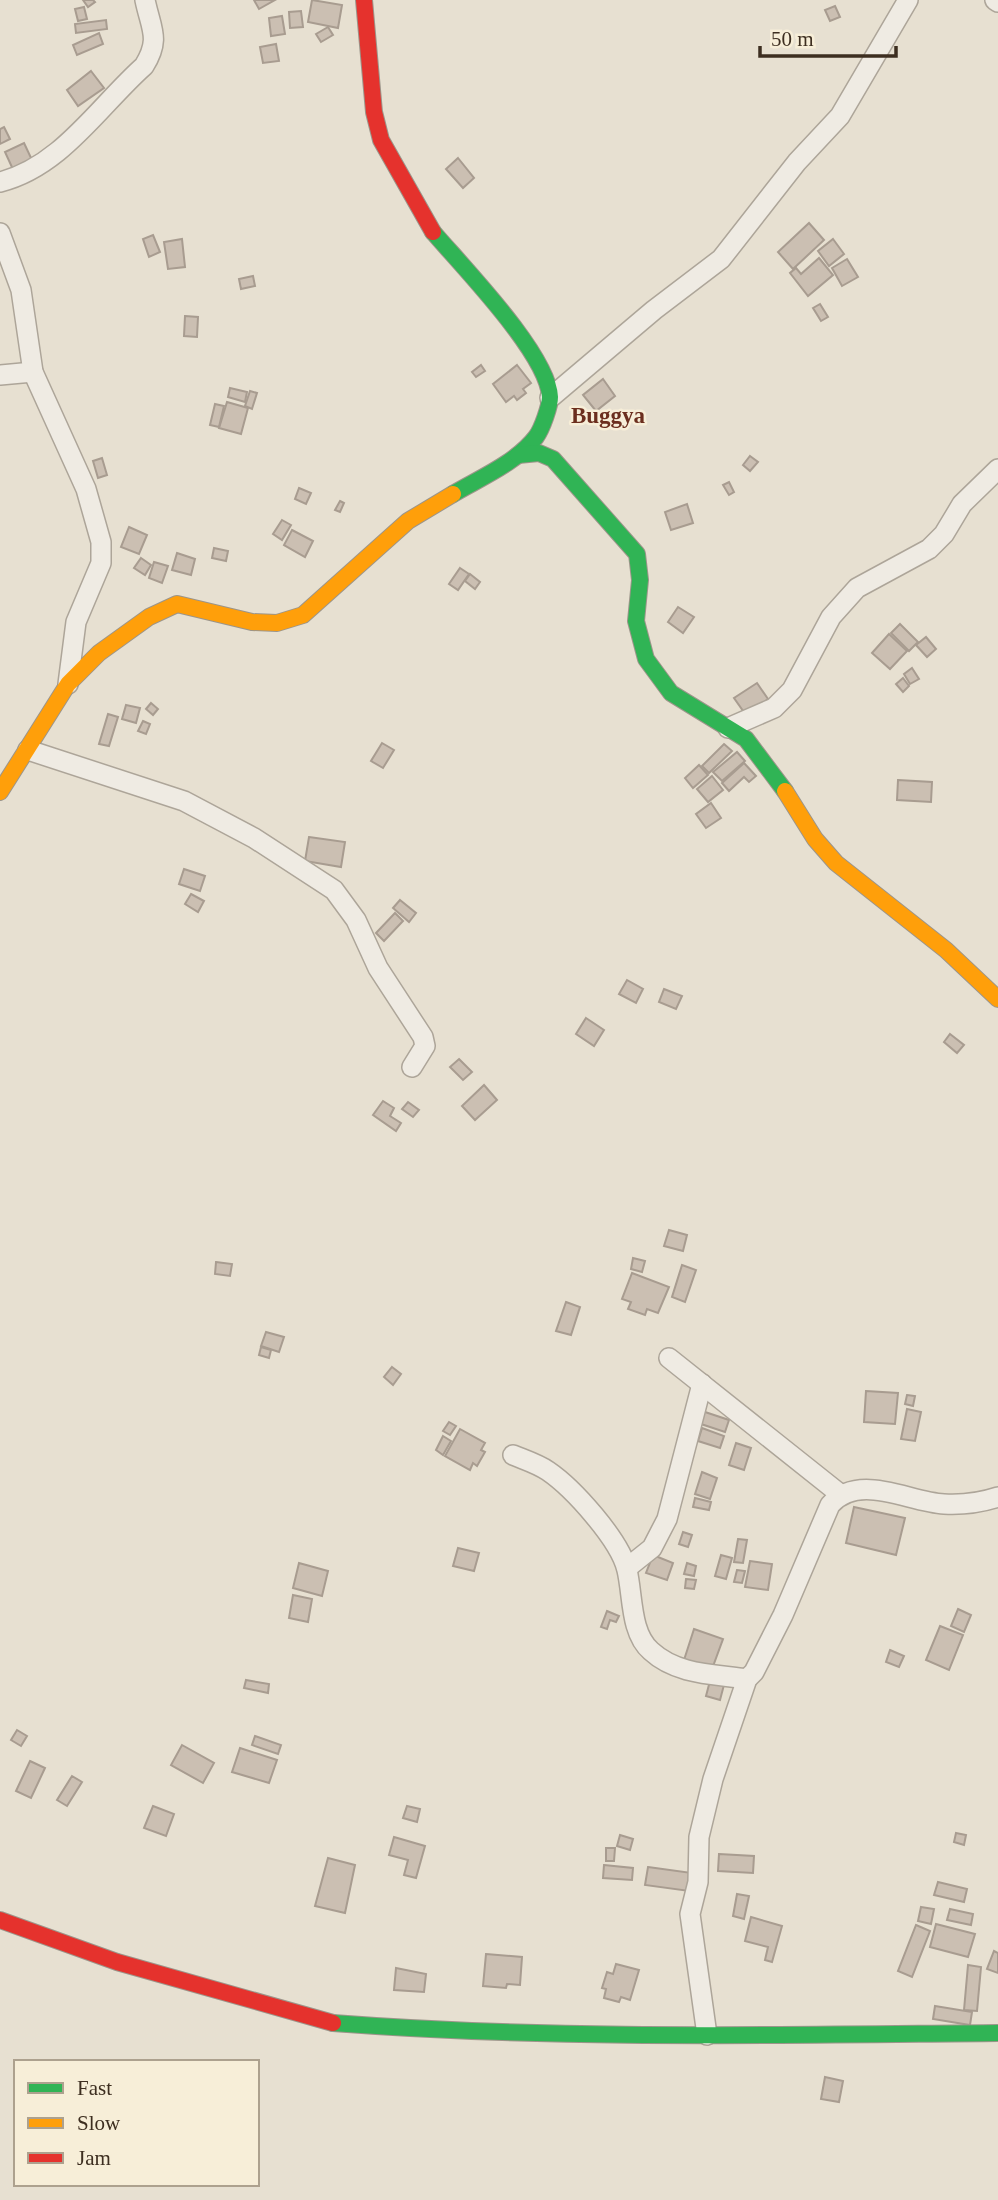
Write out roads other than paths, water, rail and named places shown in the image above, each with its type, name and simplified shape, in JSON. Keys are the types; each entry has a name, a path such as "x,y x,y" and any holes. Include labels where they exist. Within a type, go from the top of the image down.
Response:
{"street":[{"path":"0,182 18,178 41,165 144,66 153,51 154,33 145,0"},
{"path":"364,0 374,112 381,140 433,232 510,323 537,363 544,374 550,398"},
{"path":"0,792 68,684 99,653 149,617 177,604 208,609 252,622 276,623 303,615 408,521 518,454 538,435 550,398 654,310 721,259 797,162 840,116 908,0"},
{"path":"0,233 22,290 33,372 86,489 100,542 101,563 76,622 68,684"},
{"path":"0,376 33,372"},
{"path":"518,454 539,453 553,459 637,554 640,580 636,621 646,659 671,692 746,738 788,794 815,839 836,863 946,950 998,999"},
{"path":"728,729 774,708 792,690 831,617 856,588 929,549 944,534 962,504 998,468"},
{"path":"27,750 184,801 254,838 334,890 356,920 378,968 424,1037 425,1046 412,1067"},
{"path":"669,1358 840,1494"},
{"path":"627,1568 652,1548 667,1519 702,1384"},
{"path":"513,1455 546,1469 569,1488 612,1541 627,1568 631,1604 649,1650 684,1670 747,1679"},
{"path":"707,2035 690,1914 698,1882 699,1837 710,1791 747,1679 754,1672 783,1615 830,1505 840,1494 866,1489 943,1504 979,1504 998,1497"},
{"path":"0,1920 117,1962 325,2022 387,2027 707,2035 998,2033"}],"district":[{"name":"Buggya","path":"608,415"}]}
